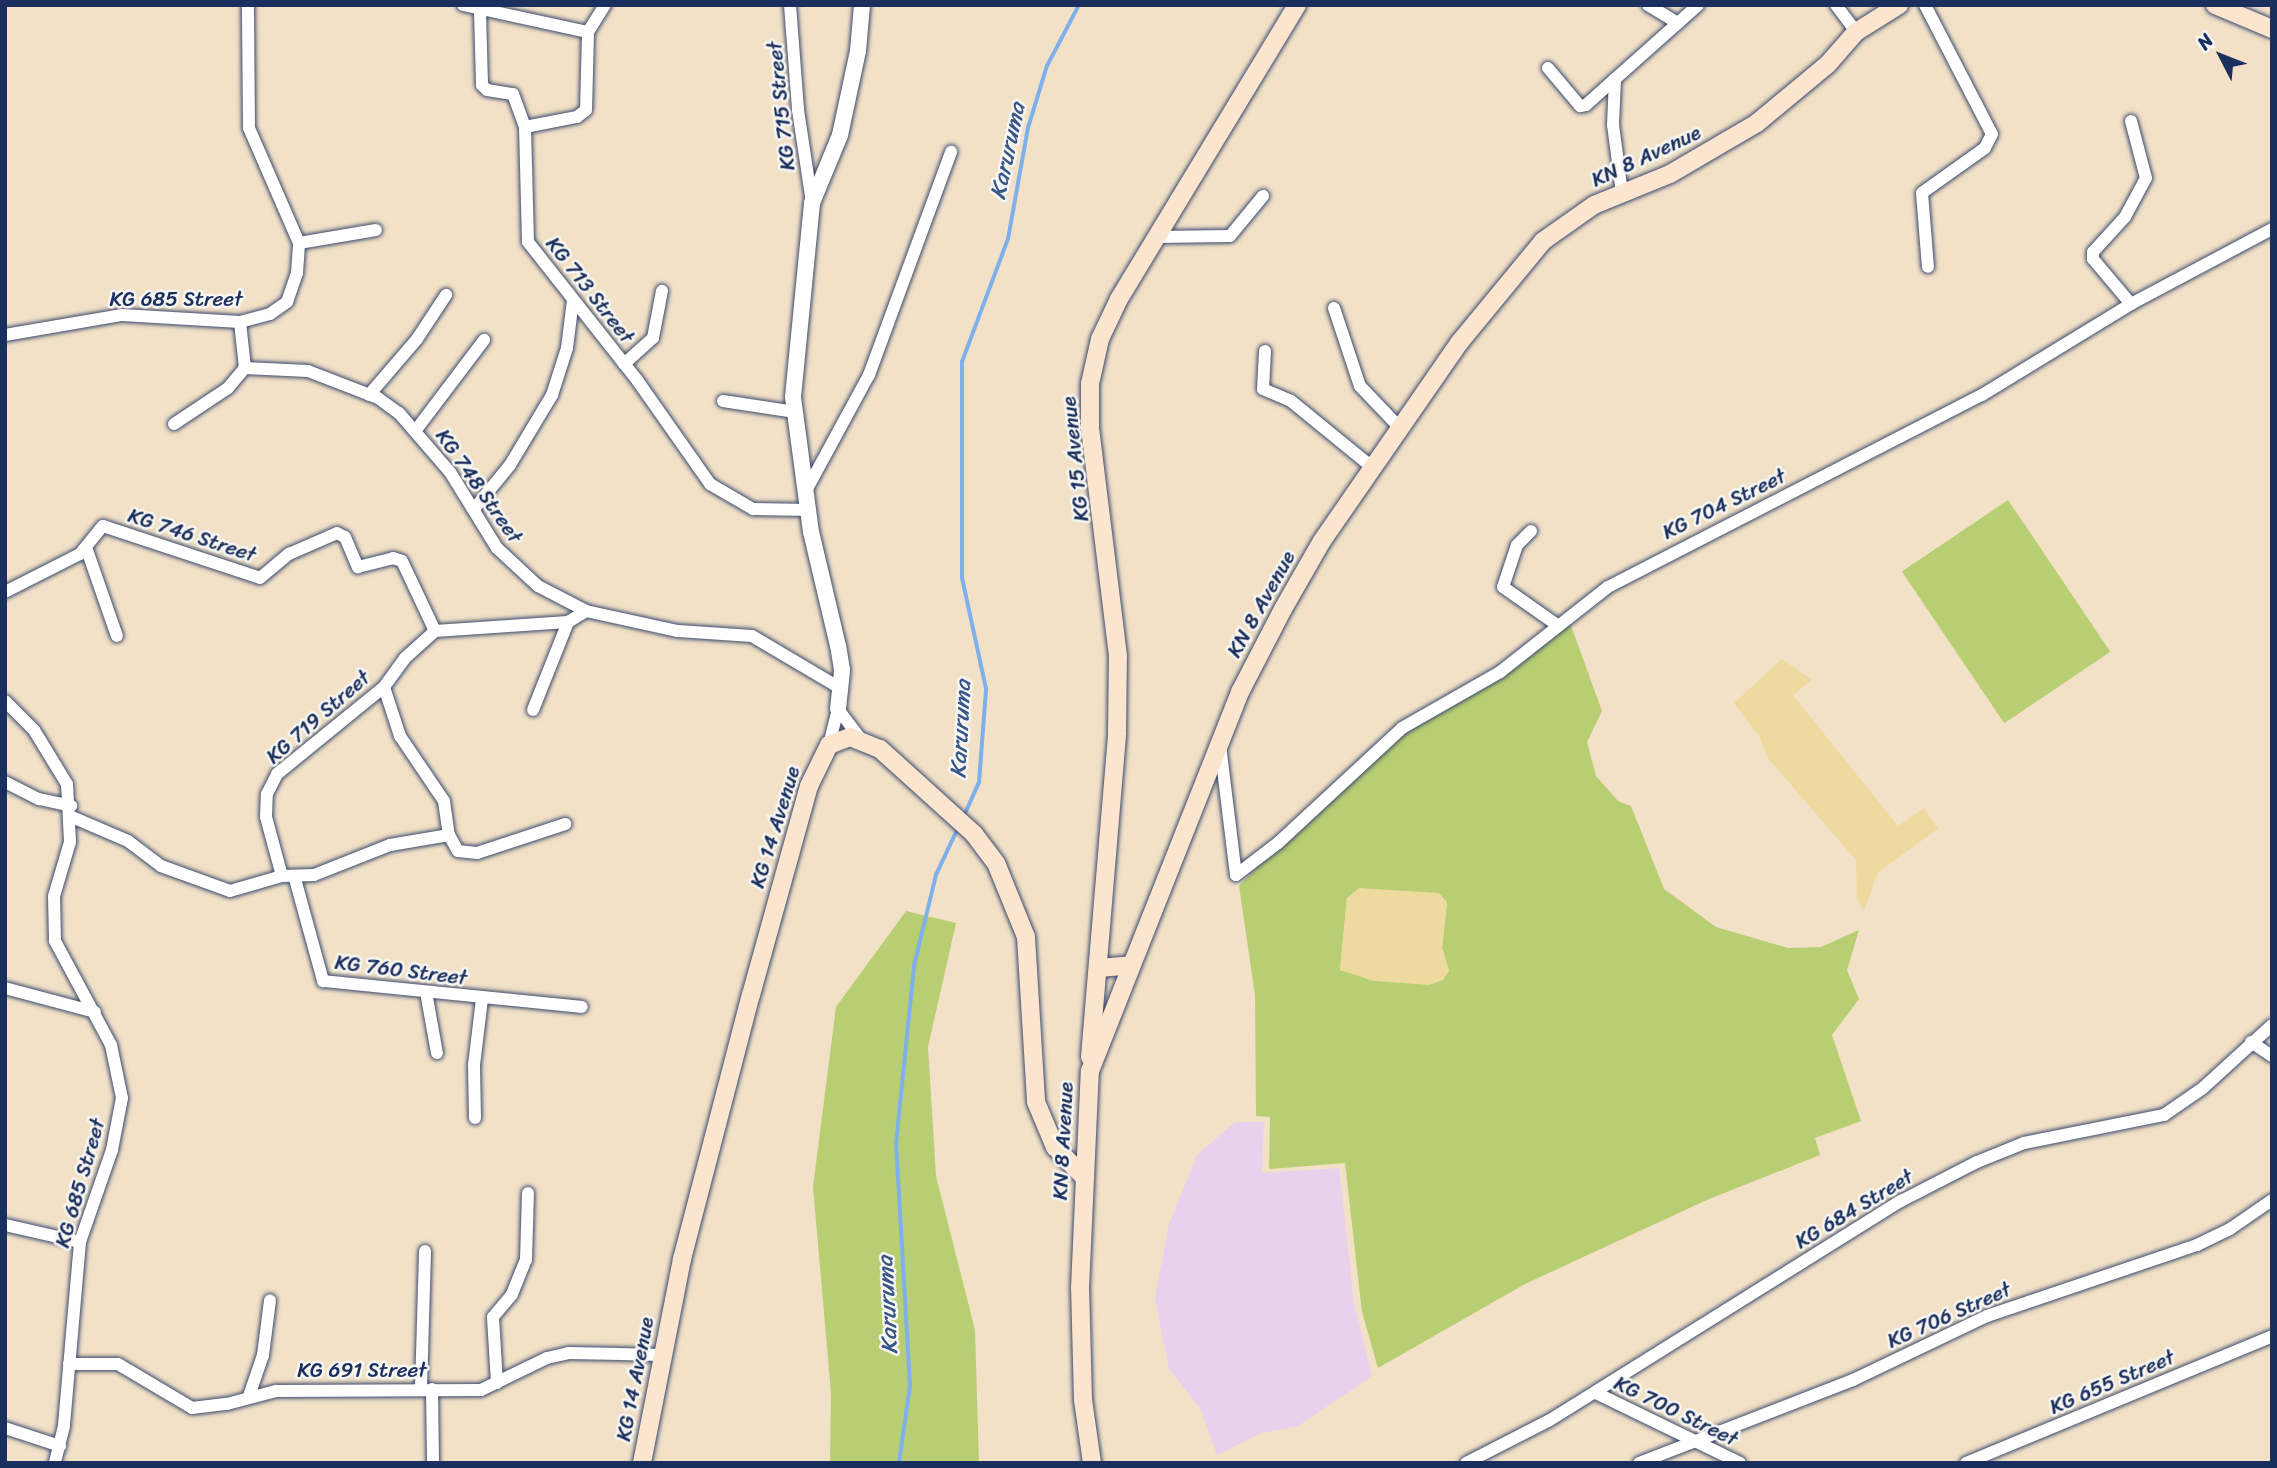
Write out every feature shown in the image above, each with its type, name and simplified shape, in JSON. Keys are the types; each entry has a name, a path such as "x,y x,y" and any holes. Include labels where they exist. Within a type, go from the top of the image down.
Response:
{"main road":[{"name":"KG 15 Avenue","path":"1090,1071 1093,991 1117,733 1118,656 1090,429 1090,384 1105,329 1156,237 1297,5"},
{"name":"KN 8 Avenue","path":"1092,1463 1083,1400 1083,1176 1090,1071 1240,691 1283,608 1372,467 1467,333 1543,241 1572,218 1622,193 1670,174 1756,123 1828,64 1856,32 1899,5"},
{"path":"2215,5 2272,29"},
{"path":"829,745 850,737 861,739 915,777 975,834 1008,887 1026,937 1036,1102 1055,1147 1083,1176"},
{"name":"KG 14 Avenue","path":"642,1463 662,1355 762,953 809,786 829,745"},
{"path":"1097,964 1131,965"},
{"path":"1097,964 1109,984 1122,991"},
{"path":"1093,991 1114,1012"}],"street":[{"name":"KG 685 Street","path":"5,335 122,315 240,322 270,314 287,302 297,273 299,243 249,128 248,5"},
{"path":"463,5 480,12 504,10 588,33"},
{"path":"525,127 577,117 586,110 588,33 605,5"},
{"name":"KG 715 Street","path":"790,5 798,110 812,203"},
{"path":"829,745 840,688 838,646 809,510 795,412 799,306 812,203 840,135 858,51 862,5"},
{"path":"1648,5 1678,23"},
{"path":"1548,68 1580,106 1586,105 1698,5"},
{"path":"1836,5 1856,32"},
{"path":"1925,5 1992,134 1985,149 1922,193 1928,267"},
{"name":"KG 713 Street","path":"480,12 482,85 487,90 513,94 525,127 525,238 624,364 710,484 723,495 754,509 809,510"},
{"path":"1615,79 1613,125 1622,193"},
{"path":"2131,121 2146,178 2125,217 2093,253 2093,260 2131,304"},
{"path":"807,489 869,375 951,152"},
{"path":"1156,237 1230,236 1263,196"},
{"name":"KG 704 Street","path":"1220,743 1236,875 1278,843 1402,728 1500,672 1557,625 1644,567 1982,395 2131,304 2272,229"},
{"path":"299,243 376,230"},
{"path":"624,364 653,338 662,292"},
{"path":"369,395 417,340 446,295"},
{"path":"474,509 510,465 552,395 565,356 573,300"},
{"path":"1334,308 1360,386 1400,428"},
{"path":"174,424 220,394 246,368 240,322"},
{"path":"416,430 484,340"},
{"path":"1265,351 1263,389 1292,401 1372,467"},
{"name":"KG 748 Street","path":"246,368 308,370 369,395 416,430 474,509 507,561 538,586 586,611 678,631 752,636 840,688"},
{"path":"723,401 795,412"},
{"name":"KG 746 Street","path":"5,592 87,550 90,538 103,526 260,578 317,538 341,534 358,567 397,558 402,561 435,631"},
{"path":"1531,531 1517,545 1503,587 1557,625"},
{"path":"87,550 117,636"},
{"path":"435,631 568,622 586,611"},
{"path":"533,710 568,622"},
{"name":"KG 719 Street","path":"282,877 266,817 267,794 276,774 384,687 405,658 435,631"},
{"path":"384,687 400,736 440,793 449,835 458,851 477,853 565,824"},
{"name":"KG 685 Street","path":"5,701 57,762 72,811 65,864 54,896 55,941 111,1045 122,1098 112,1150 80,1241 69,1332 69,1364 60,1446 55,1463"},
{"path":"838,709 861,739"},
{"path":"5,782 72,811 128,841 162,866 230,891 282,877 295,879 390,845 449,835"},
{"name":"KG 760 Street","path":"295,879 321,980 482,999 582,1007"},
{"path":"5,989 95,1012"},
{"path":"425,992 437,1053"},
{"path":"475,1118 474,1065 482,999"},
{"name":"KG 684 Street","path":"1466,1463 1596,1393 1901,1201 2024,1143 2164,1115 2203,1088 2272,1025"},
{"path":"2251,1042 2272,1056"},
{"path":"497,1383 493,1317 512,1294 526,1260 528,1193"},
{"name":"KG 706 Street","path":"1639,1463 1853,1380 1987,1316 2197,1244 2230,1229 2272,1200"},
{"path":"5,1225 80,1241"},
{"path":"425,1251 426,1388 433,1463"},
{"path":"249,1396 263,1354 270,1300"},
{"name":"KG 655 Street","path":"1966,1463 2272,1336"},
{"name":"KG 691 Street","path":"69,1364 118,1364 192,1408 227,1404 249,1396 302,1389 481,1390 547,1358 568,1353 662,1355"},
{"name":"KG 700 Street","path":"1596,1393 1740,1463"},
{"path":"5,1428 60,1446"}],"shaded area":[{"path":"1235,1122 1264,1122 1262,1173 1339,1168 1354,1303 1372,1376 1298,1426 1259,1434 1217,1455 1200,1408 1169,1369 1155,1298 1169,1224 1197,1155"}],"green space":[{"path":"2008,500 2110,652 2004,723 1902,572"},
{"path":"1569,620 1602,711 1587,742 1596,776 1618,801 1631,806 1664,889 1716,927 1788,948 1821,947 1859,930 1847,970 1859,999 1832,1035 1861,1121 1815,1138 1820,1155 1709,1199 1525,1284 1378,1368 1362,1312 1345,1163 1269,1169 1270,1117 1256,1116 1255,995 1239,886 1371,749","holes":["1347,898 1447,902 1442,948 1449,971 1340,970"]},
{"path":"906,911 956,923 928,1047 936,1176 975,1330 979,1463 830,1463 831,1393 813,1187 836,1007"}],"sand":[{"path":"1782,659 1812,680 1793,695 1898,826 1924,808 1938,829 1878,872 1864,911 1857,899 1856,860 1767,757 1760,738 1734,703"},
{"path":"1359,888 1439,893 1447,902 1442,948 1449,971 1443,980 1429,985 1374,981 1340,970 1347,898"}],"waterway":[{"name":"Karuruma","path":"964,816 979,783 986,689 962,578 962,362 1008,239 1028,128 1047,66 1079,5"},
{"name":"Karuruma","path":"899,1463 910,1386 896,1144 914,966 936,875 959,826"}]}
